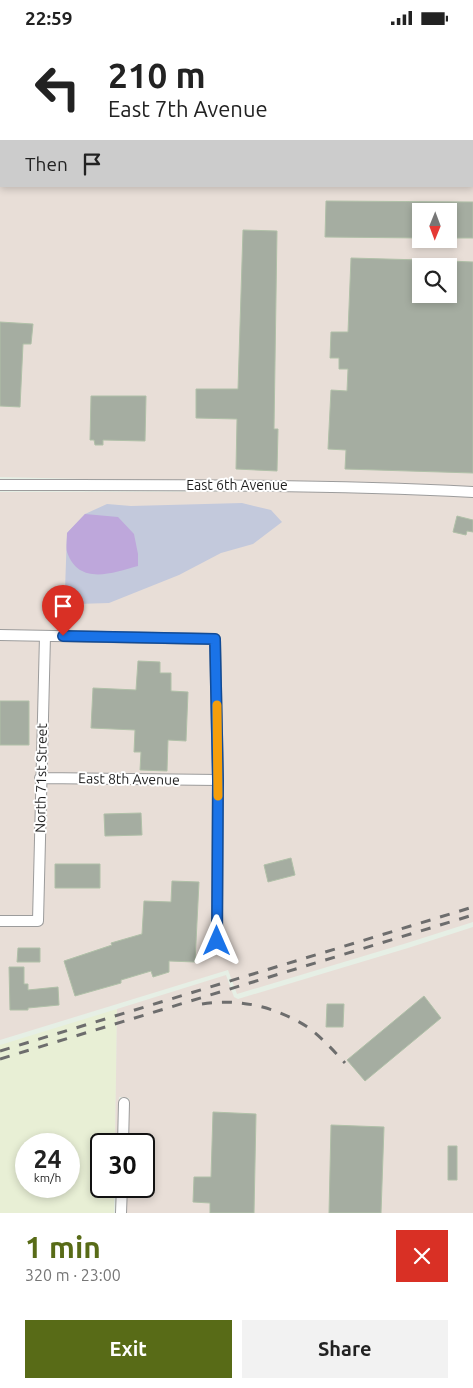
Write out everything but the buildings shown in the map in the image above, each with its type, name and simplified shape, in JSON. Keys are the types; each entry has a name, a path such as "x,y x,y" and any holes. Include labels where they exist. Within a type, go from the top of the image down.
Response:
{"street":[{"name":"East 6th Avenue","path":"0,485 297,485 473,492"},
{"path":"0,635 215,639 218,781 217,941"},
{"name":"North 71st Street","path":"0,921 38,921 40,778 45,636"},
{"name":"East 8th Avenue","path":"40,778 218,781"},
{"path":"123,1133 124,1103"},
{"path":"121,1213 122,1198"}],"shaded area":[{"path":"0,187 473,187 473,488 0,477"},
{"path":"473,491 473,922 237,994 228,970 0,1040 0,492"},
{"path":"242,503 271,510 282,522 253,544 221,553 179,575 109,603 77,604 65,590 67,533 85,514 107,504 131,506"},
{"path":"85,514 118,517 134,534 138,566 118,572 97,574 80,570 72,563 67,552 67,533"},
{"path":"473,927 473,1213 126,1213 127,1198 155,1198 155,1133 128,1133 129,1098 119,1097 118,1133 115,1133 117,1009 226,975 234,997 238,999"},
{"path":"117,1009 115,1133 90,1133 90,1198 114,1198 114,1213 0,1213 0,1045"}],"railway":[{"path":"0,1051 473,907"},
{"path":"0,1059 473,915"},
{"path":"202,1004 216,1002 244,1003 284,1015 309,1028 345,1063"}],"slow traffic":[{"path":"217,705 218,796"}],"route":[{"path":"63,636 215,639 218,781 217,941"}]}
